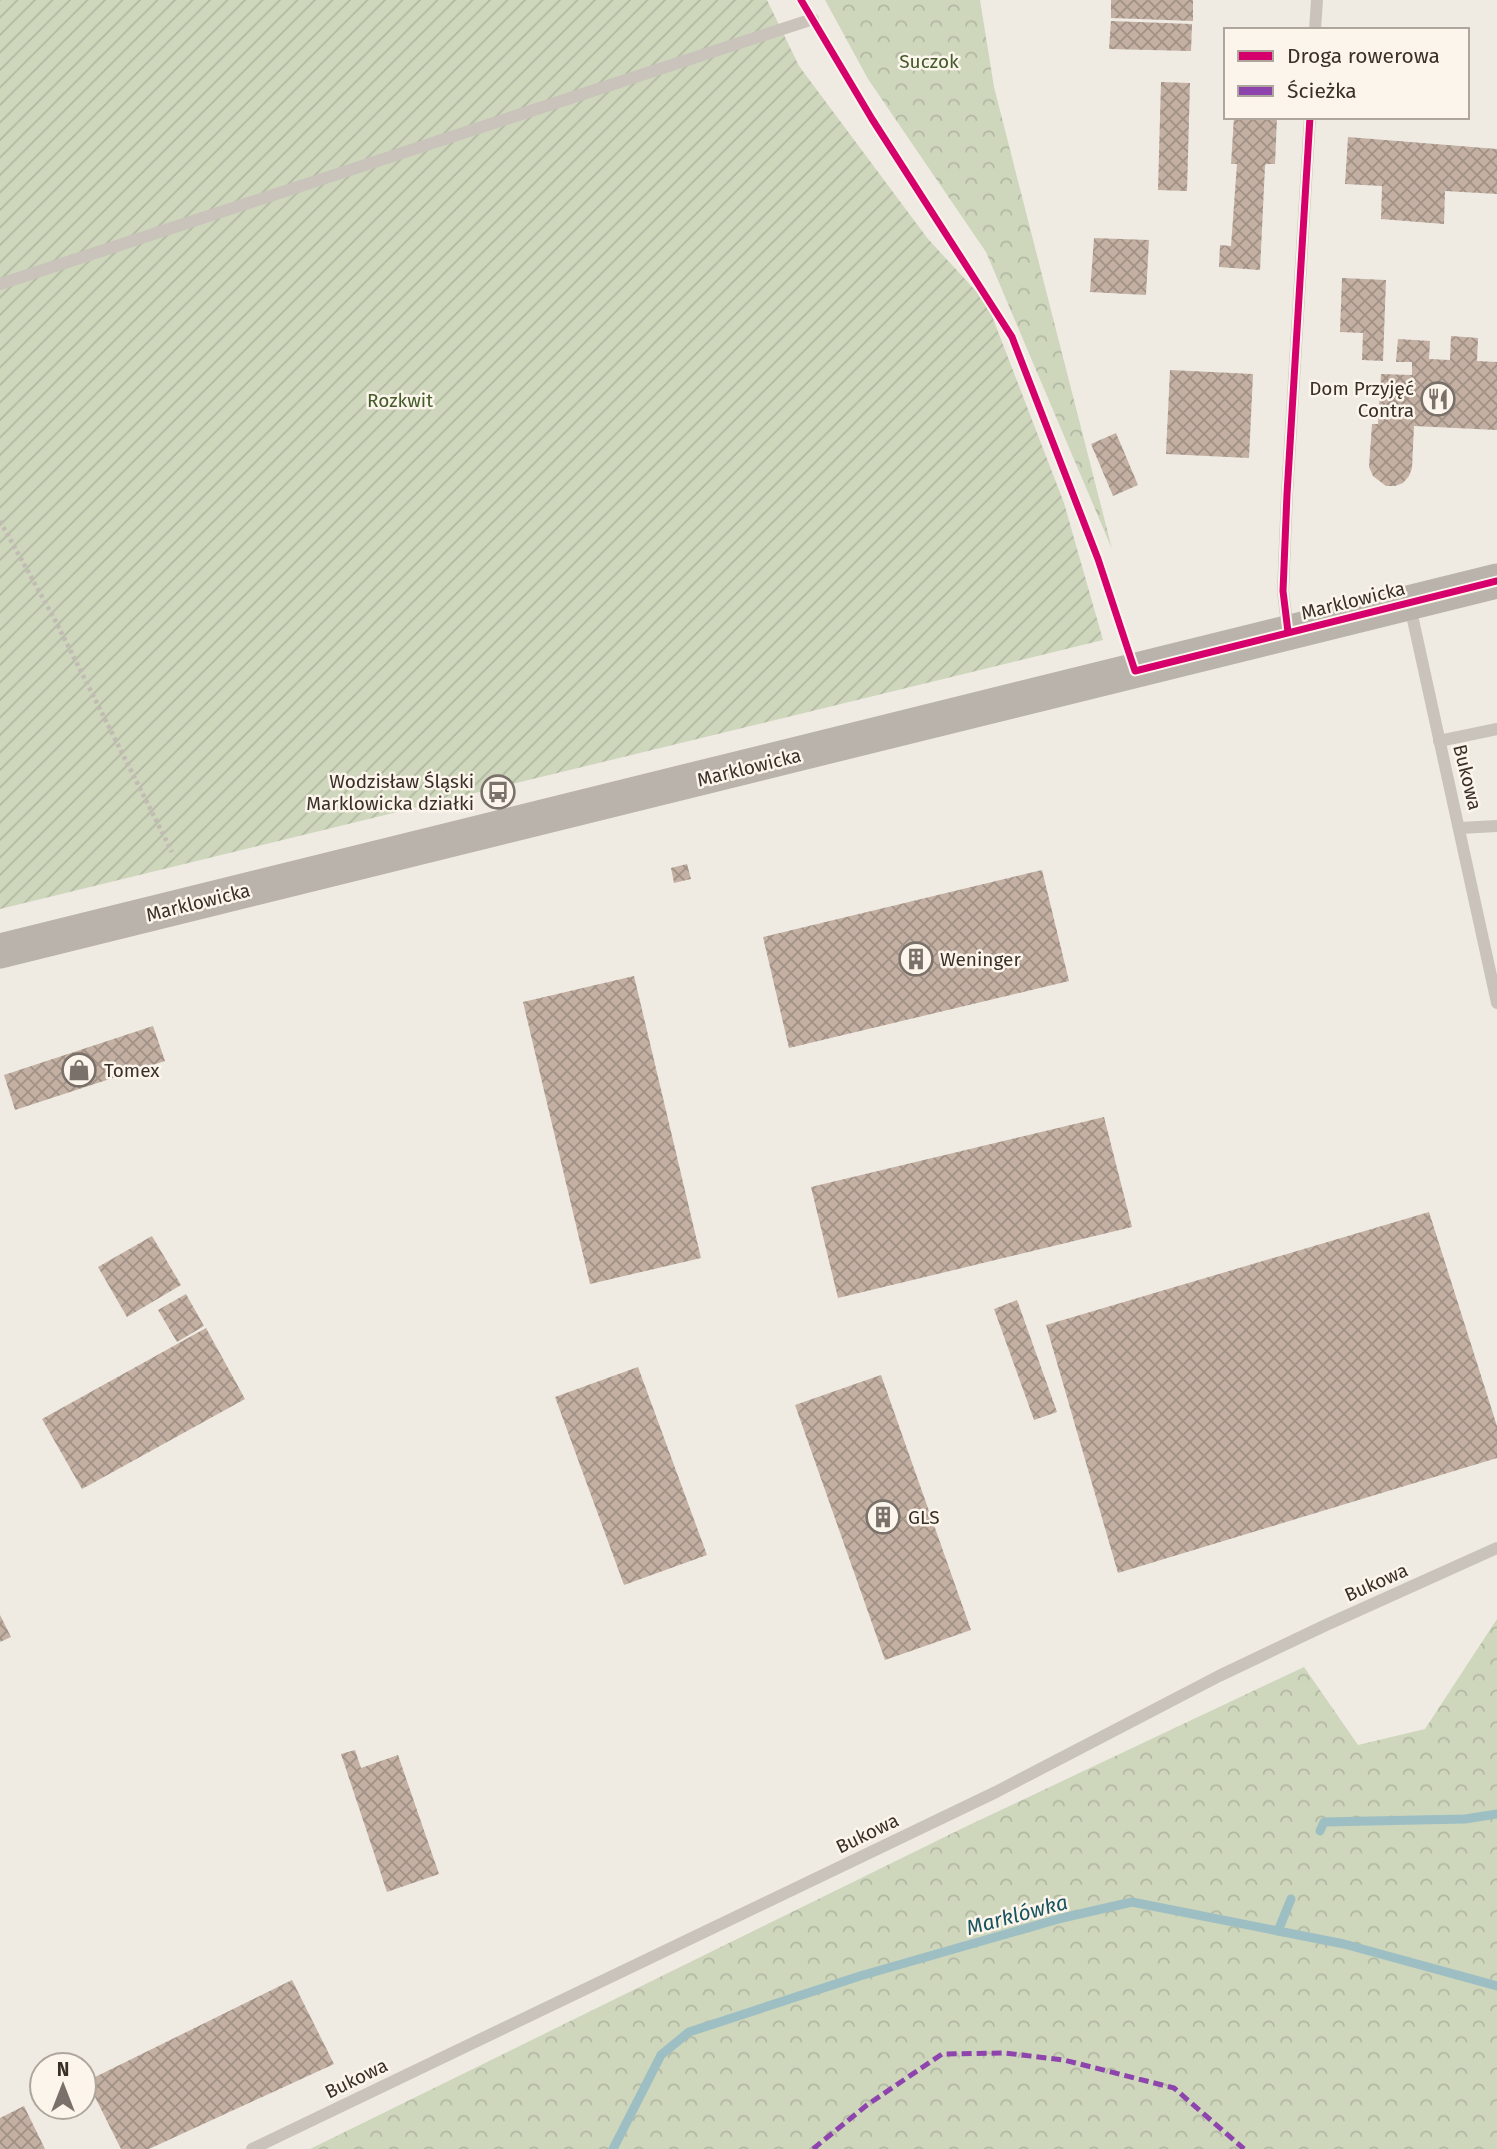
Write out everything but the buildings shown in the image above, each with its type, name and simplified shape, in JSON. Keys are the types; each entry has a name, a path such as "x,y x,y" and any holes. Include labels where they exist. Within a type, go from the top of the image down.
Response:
{"main road":[{"name":"Marklowicka","path":"0,951 1497,581"}],"lane":[{"path":"1315,28 1317,0"},
{"path":"0,284 813,19"},
{"path":"1288,632 1283,591 1287,494 1310,119"},
{"name":"Bukowa","path":"1409,603 1497,1003"},
{"path":"1439,741 1497,729"},
{"path":"1460,828 1497,826"},
{"name":"Bukowa","path":"252,2149 996,1792 1219,1676 1497,1548"}],"path":[{"path":"0,521 55,620 172,852"}],"green space":[{"name":"Rozkwit","path":"0,0 767,0 799,66 928,239 987,303 1064,503 1103,640 0,909"},
{"name":"Suczok","path":"825,0 980,0 994,87 1112,549 986,252 868,79"},
{"path":"1497,1619 1497,2149 310,2149 967,1826 1304,1667 1358,1745 1425,1729"}],"waterway":[{"path":"1320,1831 1324,1822 1465,1819 1497,1814"},
{"path":"1278,1931 1291,1899"},
{"name":"Marklówka","path":"613,2149 661,2055 689,2032 860,1976 1062,1918 1132,1902 1344,1944 1497,1986"}],"marked path":[{"path":"813,2149 867,2105 942,2054 1005,2053 1064,2060 1174,2088 1244,2149"}],"cycle path":[{"path":"801,0 872,119 1012,337 1098,559 1135,671 1497,581"},
{"path":"1288,632 1283,591 1287,494 1310,119"}],"place":[{"name":"Dom Przyjęć Contra","path":"1438,399"},
{"name":"Wodzisław Śląski Marklowicka działki","path":"498,792"},
{"name":"Weninger","path":"916,959"},
{"name":"Tomex","path":"79,1070"},
{"name":"GLS","path":"883,1517"}]}
